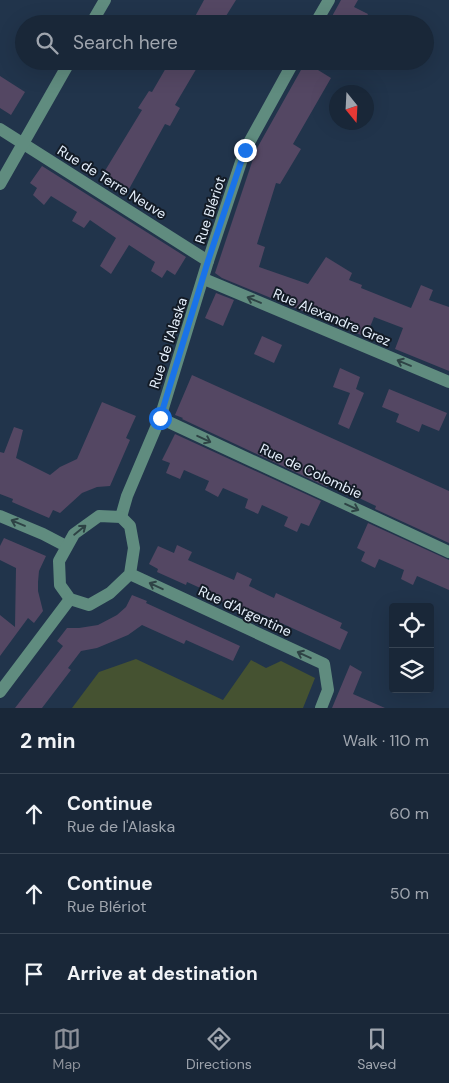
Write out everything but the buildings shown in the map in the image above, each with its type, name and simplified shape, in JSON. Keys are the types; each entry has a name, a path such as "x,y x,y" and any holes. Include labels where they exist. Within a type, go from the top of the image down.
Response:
{"street":[{"path":"96,15 104,0"},
{"path":"320,15 328,0"},
{"path":"0,184 65,70"},
{"name":"Rue Blériot","path":"208,261 245,150 289,70"},
{"name":"Rue de Terre Neuve","path":"0,129 208,261"},
{"name":"Rue de l'Alaska","path":"121,517 127,496 160,418 208,261"},
{"name":"Rue Alexandre Grez","path":"204,279 449,382"},
{"name":"Rue de Colombie","path":"160,418 449,552"},
{"path":"0,516 66,546"},
{"path":"98,516 121,517 130,526 134,548 130,574 110,593 88,604 70,599 60,585 59,561 66,546 74,534 98,516"},
{"name":"Rue d'Argentine","path":"130,574 324,664 328,690 321,708"},
{"path":"0,692 70,599"}],"green space":[{"path":"136,659 223,700 251,660 266,668 281,661 315,678 303,708 72,708 99,672"}],"route":[{"path":"160,418 208,261 245,150"}]}
